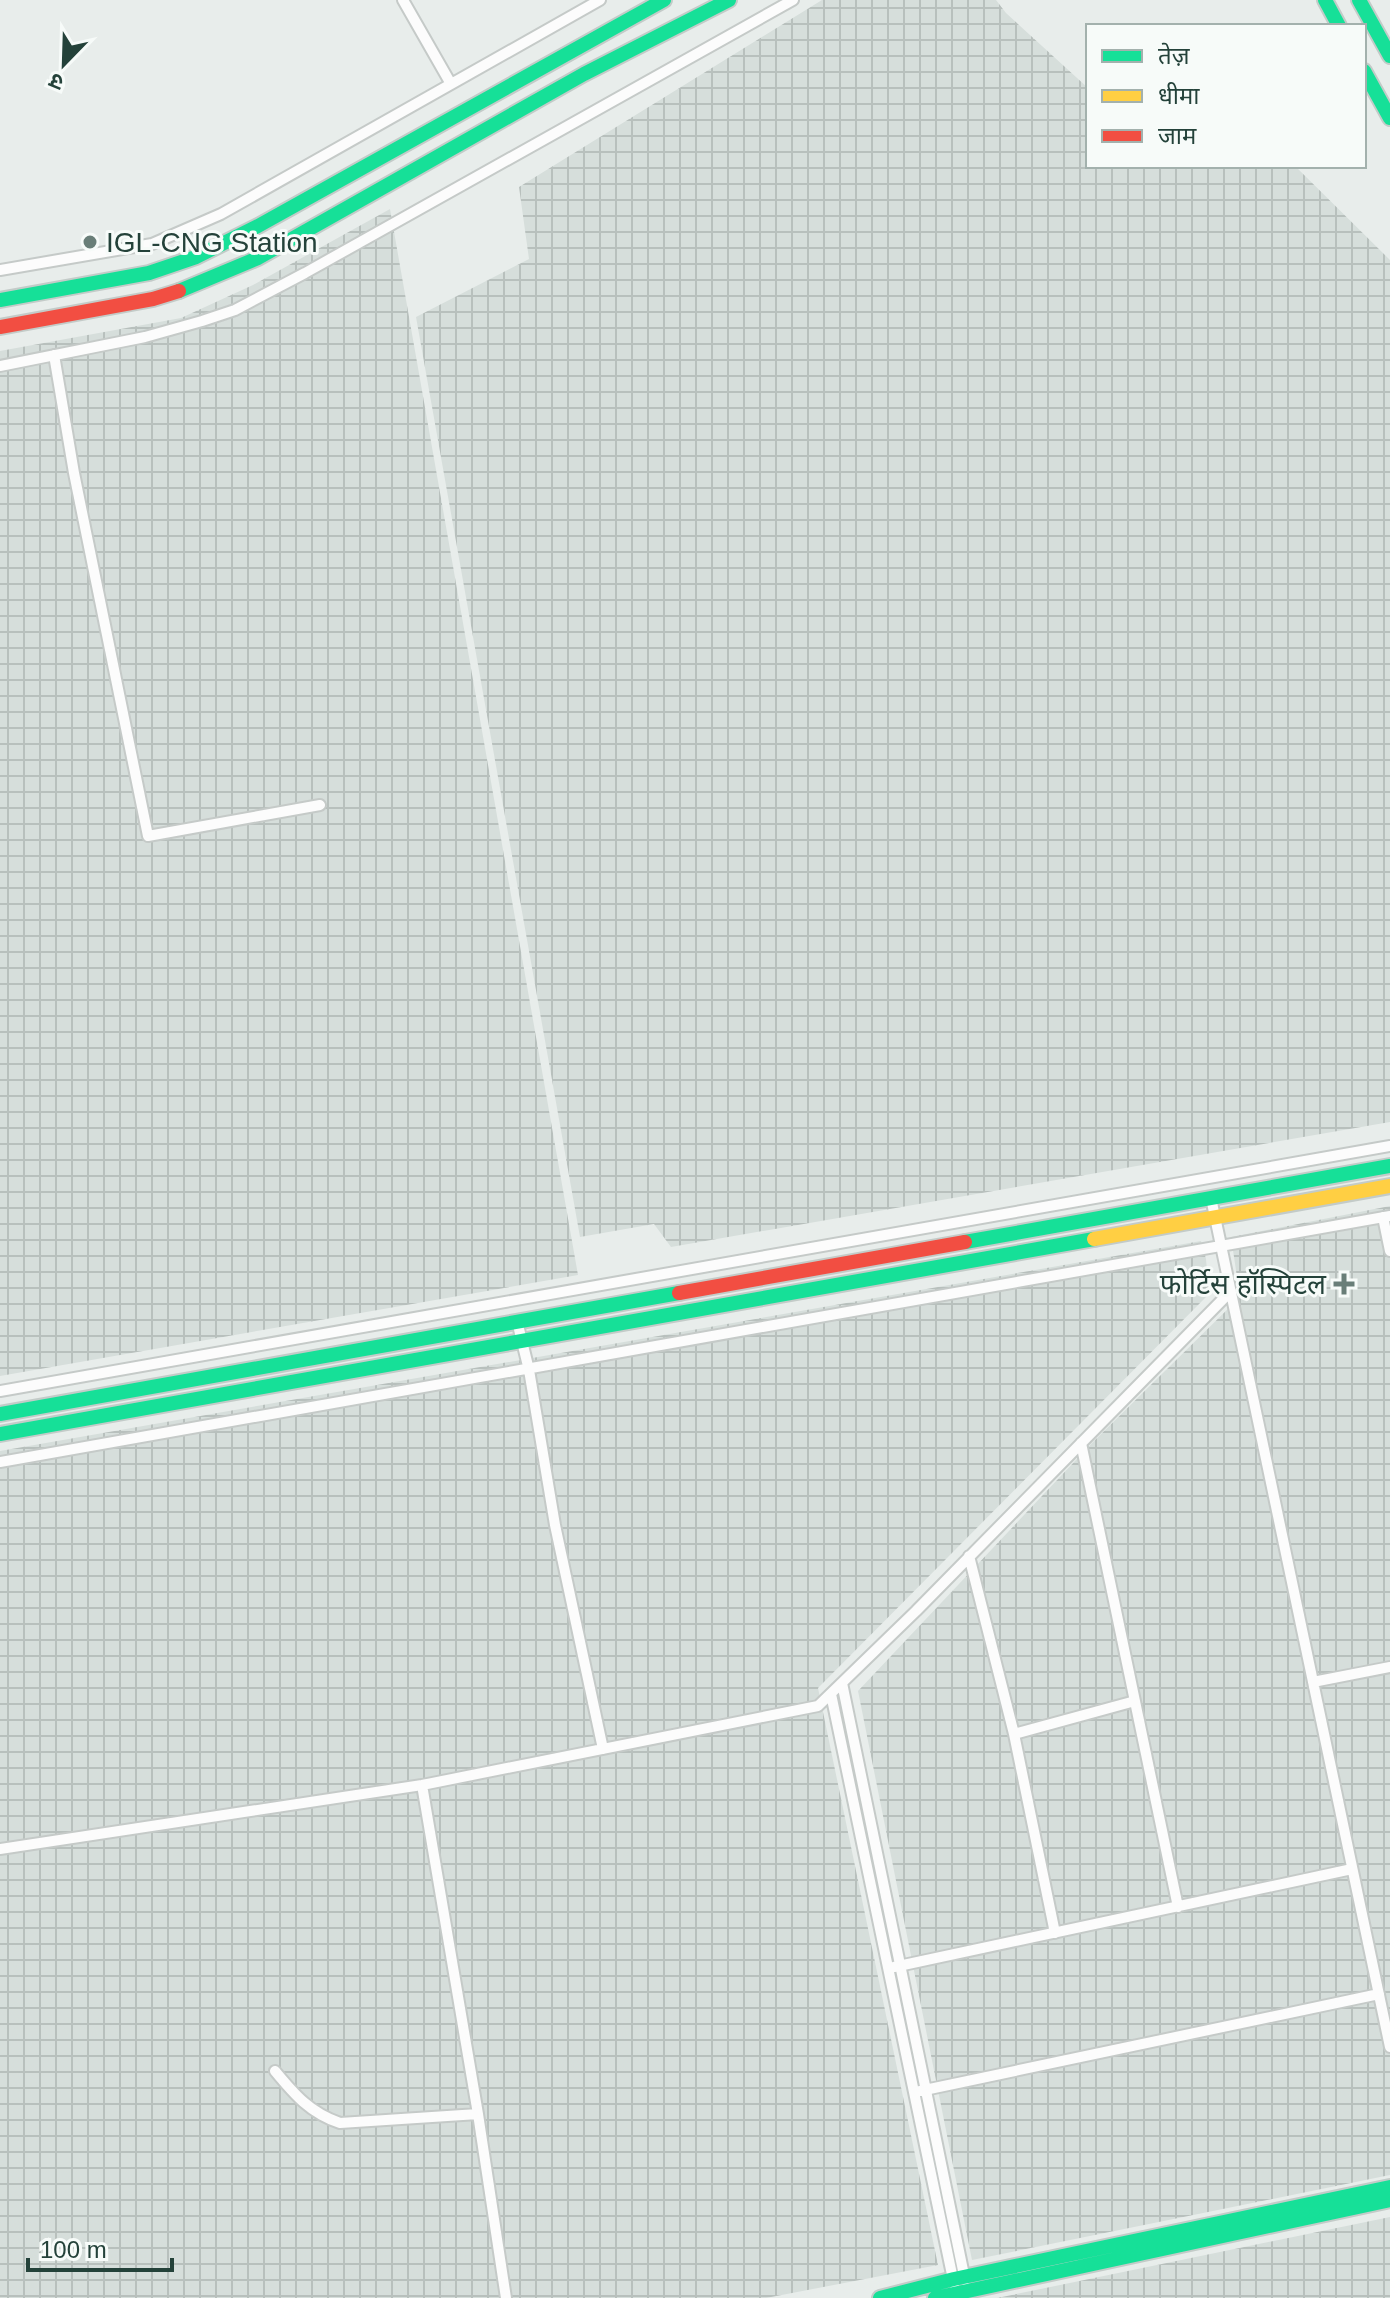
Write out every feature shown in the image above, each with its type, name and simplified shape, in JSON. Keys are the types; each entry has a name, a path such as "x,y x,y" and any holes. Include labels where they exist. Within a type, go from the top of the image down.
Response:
{"street":[{"path":"403,0 451,84"},
{"path":"0,270 152,244 221,214 600,0"},
{"path":"0,300 149,273 196,257 258,226 664,0"},
{"path":"0,327 153,299 200,284 258,258 584,74 729,0"},
{"path":"0,366 145,337 235,310 793,0"},
{"path":"1325,0 1338,24"},
{"path":"1359,0 1390,56"},
{"path":"1366,75 1390,118"},
{"path":"54,355 74,473 148,836 320,805"},
{"path":"0,1391 1390,1146"},
{"path":"0,1414 1390,1166"},
{"path":"0,1434 1390,1186"},
{"path":"1211,1198 1390,2047"},
{"path":"0,1462 1386,1216 1390,1251"},
{"path":"0,1849 422,1785 818,1706 1231,1291"},
{"path":"517,1321 529,1370 555,1525 603,1749"},
{"path":"1081,1443 1178,1907"},
{"path":"969,1556 1014,1734 1055,1933"},
{"path":"1313,1682 1390,1667"},
{"path":"842,1683 926,2090 960,2285"},
{"path":"831,1694 914,2092 960,2285"},
{"path":"1014,1734 1135,1701"},
{"path":"422,1785 506,2298"},
{"path":"888,1968 1352,1869"},
{"path":"914,2092 1379,1994"},
{"path":"275,2071 321,2117 340,2123 478,2114"},
{"path":"935,2298 960,2285 1390,2187"},
{"path":"880,2298 1135,2253 1390,2200"}],"shaded area":[{"path":"822,0 996,0 1006,13 1086,86 1086,168 1297,168 1390,260 1390,1122 671,1247 654,1224 580,1237 416,317 529,259 519,187"},
{"path":"390,209 578,1275 0,1376 0,351 181,318 253,285"},
{"path":"1390,1206 1390,2175 972,2260 858,1691 1092,1443 1240,1297 1231,1237"},
{"path":"1201,1241 1209,1294 818,1688 938,2265 766,2298 0,2298 0,1451"},
{"path":"1390,2217 1390,2298 997,2298"}],"traffic: fast":[{"path":"0,300 149,273 196,257 258,226 664,0"},
{"path":"179,291 258,258 584,74 729,0"},
{"path":"1325,0 1338,24"},
{"path":"1359,0 1390,56"},
{"path":"1366,75 1390,118"},
{"path":"965,1242 1390,1166"},
{"path":"0,1434 1094,1239"},
{"path":"0,1414 679,1293"},
{"path":"880,2298 954,2279 1390,2187"},
{"path":"935,2298 1390,2200"}],"traffic: slow":[{"path":"1094,1239 1390,1186"}],"traffic: jam":[{"path":"0,327 153,299 179,291"},
{"path":"679,1293 965,1242"}],"place":[{"name":"IGL-CNG Station","path":"90,242"},
{"name":"फोर्टिस हॉस्पिटल","path":"1344,1284"}]}
